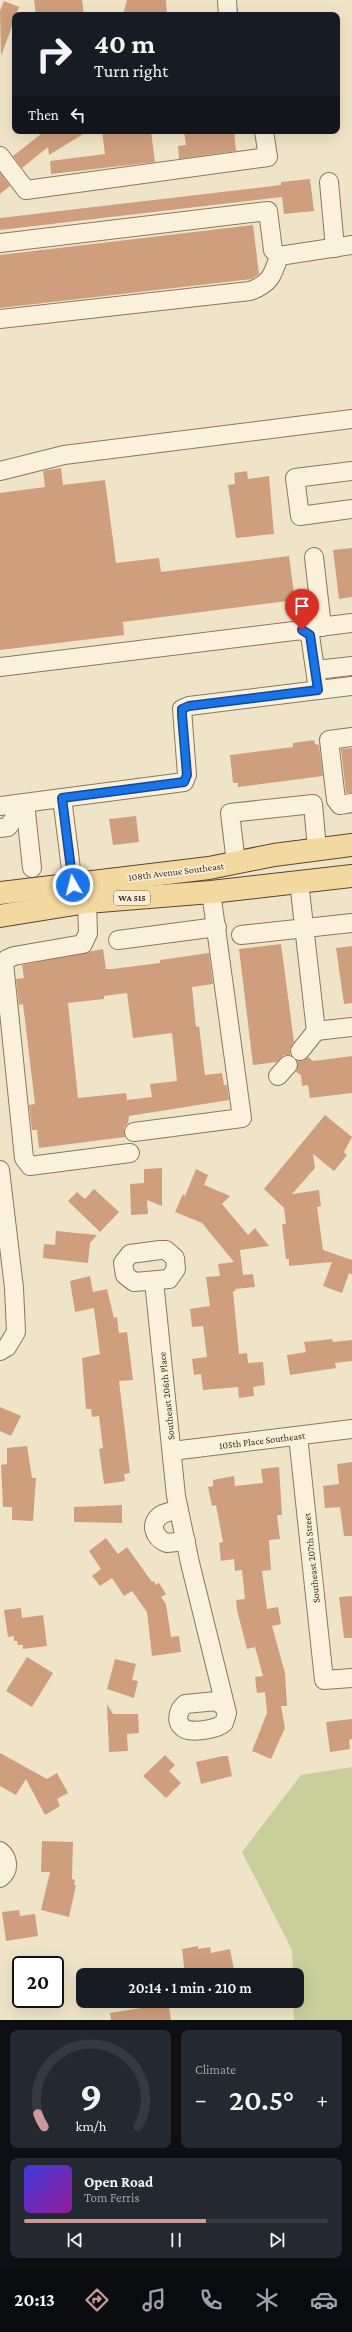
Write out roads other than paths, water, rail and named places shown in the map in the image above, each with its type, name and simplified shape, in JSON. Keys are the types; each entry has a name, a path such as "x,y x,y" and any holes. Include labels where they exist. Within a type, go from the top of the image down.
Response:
{"main road":[{"name":"108th Avenue Southeast","path":"0,893 73,885 236,863 317,849 352,846"},
{"name":"WA 515","path":"0,916 87,902 212,892 352,876"}],"street":[{"path":"227,0 228,12"},
{"path":"0,156 26,190 268,157 264,134"},
{"path":"0,243 268,211 273,250 280,256 344,246 329,182"},
{"path":"0,319 250,291 264,286 273,273 280,256"},
{"path":"0,471 64,455 352,420"},
{"path":"352,471 295,478 300,516 352,509"},
{"path":"314,557 314,630 310,635 318,690"},
{"path":"0,667 302,630 314,630 352,623"},
{"path":"316,670 352,666"},
{"path":"0,806 184,782 187,775 182,709 189,706 352,686"},
{"path":"346,804 336,800 329,740 352,737"},
{"path":"62,798 73,885"},
{"path":"0,828 8,827 25,803"},
{"path":"25,803 32,868"},
{"path":"236,863 230,813 313,804 317,849"},
{"path":"299,882 316,1031"},
{"path":"134,1132 242,1118 212,892"},
{"path":"87,902 88,932 83,944 14,956 7,959 4,963 24,1158 30,1166 130,1153"},
{"path":"241,935 352,923"},
{"path":"118,940 217,927"},
{"path":"300,1051 316,1031 352,1026"},
{"path":"0,1170 7,1289 16,1332 4,1349"},
{"name":"Southeast 206th Place","path":"154,1281 179,1510 226,1708"},
{"name":"105th Place Southeast","path":"172,1451 352,1428"},
{"name":"Southeast 207th Street","path":"298,1436 324,1680 352,1678"},
{"path":"179,1510 161,1515 154,1525 154,1531 156,1536 167,1543 186,1541"},
{"path":"0,1850 6,1857 7,1863 6,1870 0,1878"}]}
